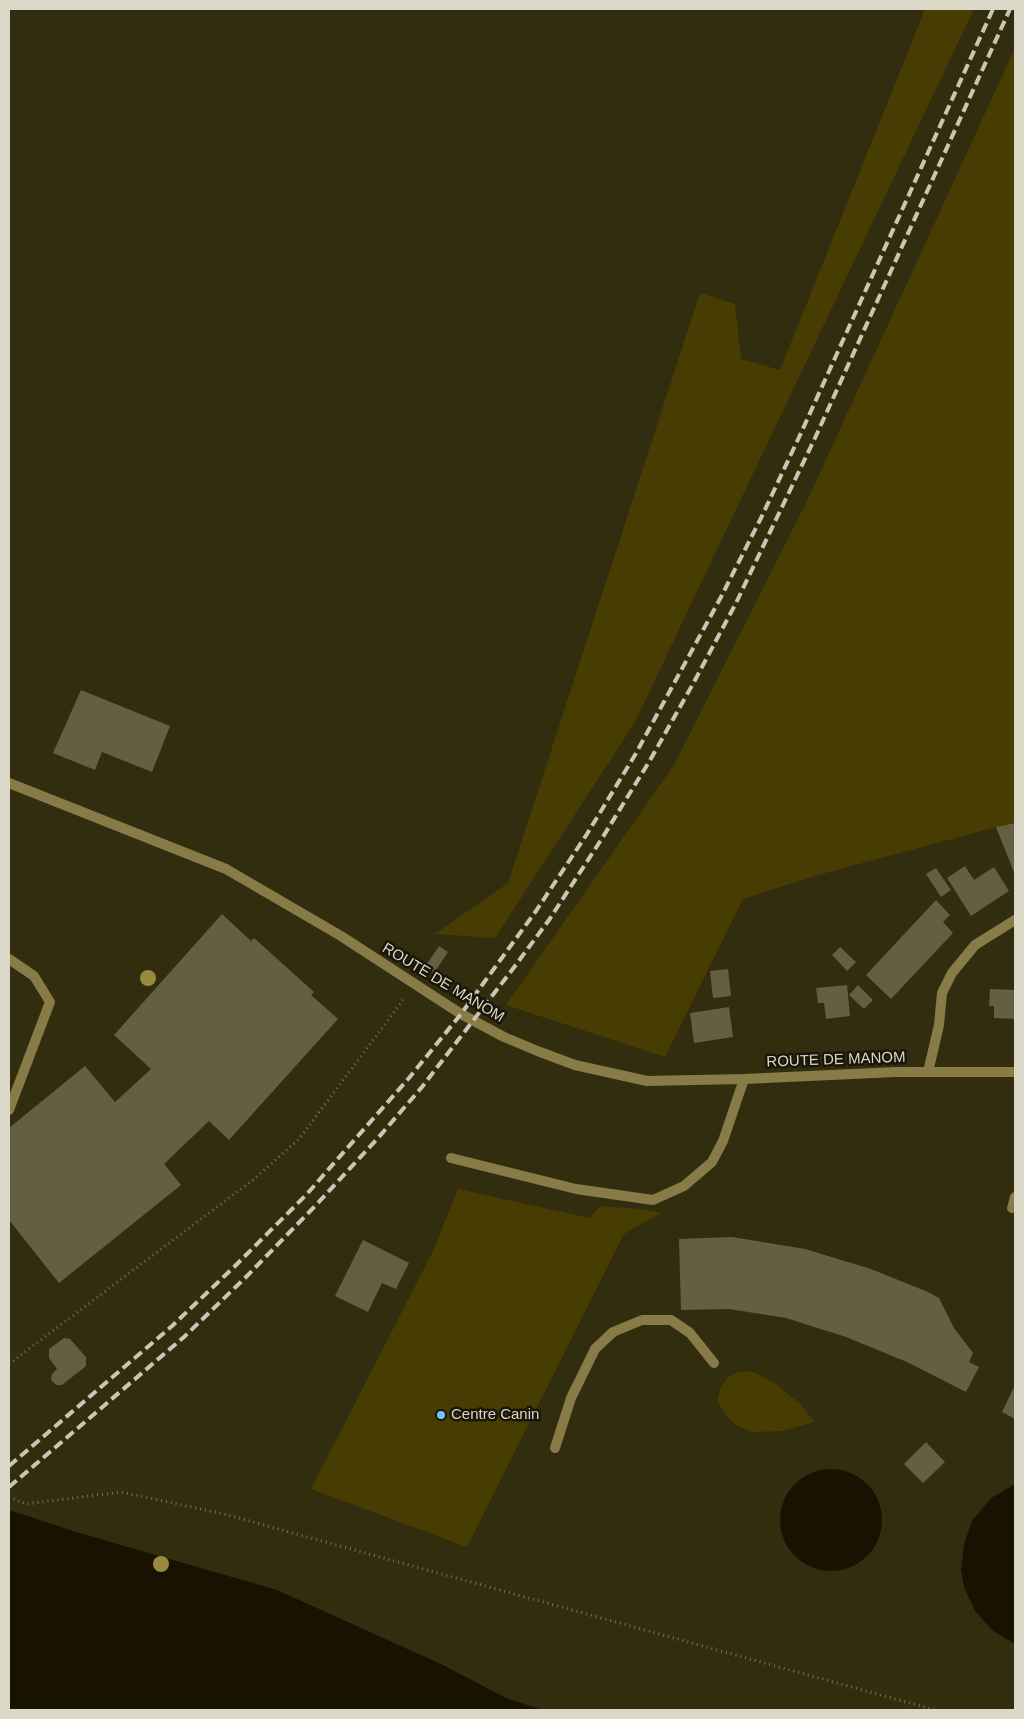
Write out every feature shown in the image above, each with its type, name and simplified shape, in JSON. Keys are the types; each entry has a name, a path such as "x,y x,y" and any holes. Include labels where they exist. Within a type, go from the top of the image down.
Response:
{"street":[{"name":"ROUTE DE MANOM","path":"9,783 226,868 341,936 461,1014 504,1037 575,1065 647,1081 896,1072 1015,1072"},
{"path":"928,1072 938,1025 942,993 952,973 975,945 1015,920"},
{"path":"9,959 34,976 50,1002 9,1110"},
{"path":"451,1158 576,1189 653,1200 684,1186 712,1162 723,1141 744,1078"},
{"path":"1012,1208 1015,1196"},
{"path":"555,1448 571,1398 595,1349 613,1332 642,1320 670,1320 690,1333 714,1363"}],"path":[{"path":"9,1364 254,1179 299,1139 414,985"},
{"path":"9,1497 26,1504 121,1492 224,1514 935,1710"}],"shaded area":[{"path":"925,9 974,9 635,722 495,938 435,934 508,883 700,293 735,304 741,359 780,370"},
{"path":"1015,48 1015,822 818,875 743,899 665,1057 506,1005 674,765 807,501"},
{"name":"Centre Canin","path":"458,1189 590,1218 600,1206 640,1209 661,1213 624,1234 467,1547 311,1489 432,1253"},
{"path":"747,1371 756,1373 776,1384 800,1404 815,1422 782,1431 752,1432 739,1427 726,1416 717,1400 721,1387 727,1378 735,1373"},
{"path":"831,1469 850,1473 867,1484 878,1501 882,1520 878,1539 867,1556 850,1567 831,1571 812,1567 795,1556 784,1539 780,1520 784,1501 795,1484 812,1473"},
{"path":"1015,1484 1015,1644 993,1631 975,1611 964,1587 961,1570 964,1544 972,1521 991,1498"},
{"path":"9,1510 76,1532 277,1590 443,1665 506,1698 543,1710 9,1710"}],"building":[{"path":"81,690 170,726 152,772 102,752 95,770 53,753"},
{"path":"1015,823 1015,875 996,827"},
{"path":"965,866 974,880 994,867 1009,891 971,916 947,878"},
{"path":"936,868 951,890 941,897 926,874"},
{"path":"936,900 950,915 943,922 953,933 891,999 866,975"},
{"path":"222,914 251,941 254,938 314,992 311,995 338,1019 229,1140 209,1121 164,1164 181,1185 59,1283 9,1220 9,1128 85,1066 115,1102 151,1069 114,1035"},
{"path":"439,946 448,952 434,973 425,967"},
{"path":"840,947 856,962 847,971 832,955"},
{"path":"728,969 731,996 713,998 710,971"},
{"path":"847,985 850,1016 826,1019 824,1003 818,1003 816,988"},
{"path":"858,985 873,1000 864,1009 849,995"},
{"path":"990,989 1015,990 1015,1019 994,1018 994,1006 989,1006"},
{"path":"729,1007 733,1037 694,1043 690,1013"},
{"path":"732,1237 805,1249 871,1269 939,1298 954,1328 973,1353 969,1362 979,1367 966,1392 907,1362 846,1337 786,1318 729,1309 681,1310 679,1239"},
{"path":"363,1240 409,1263 396,1289 382,1283 368,1312 335,1296"},
{"path":"64,1338 70,1339 86,1357 86,1366 62,1385 56,1385 51,1380 52,1374 57,1369 49,1358 49,1349"},
{"path":"1015,1385 1015,1419 1002,1412"},
{"path":"926,1442 945,1462 923,1483 904,1464"}],"railway":[{"path":"9,1466 172,1326 306,1195 409,1078 461,1014 536,911 587,834 635,755 721,597 801,433 993,9"},
{"path":"9,1487 184,1337 317,1204 422,1087 549,920 649,762 736,603 815,438 1010,9"}],"place":[{"name":"Centre Canin","path":"441,1415"}]}
